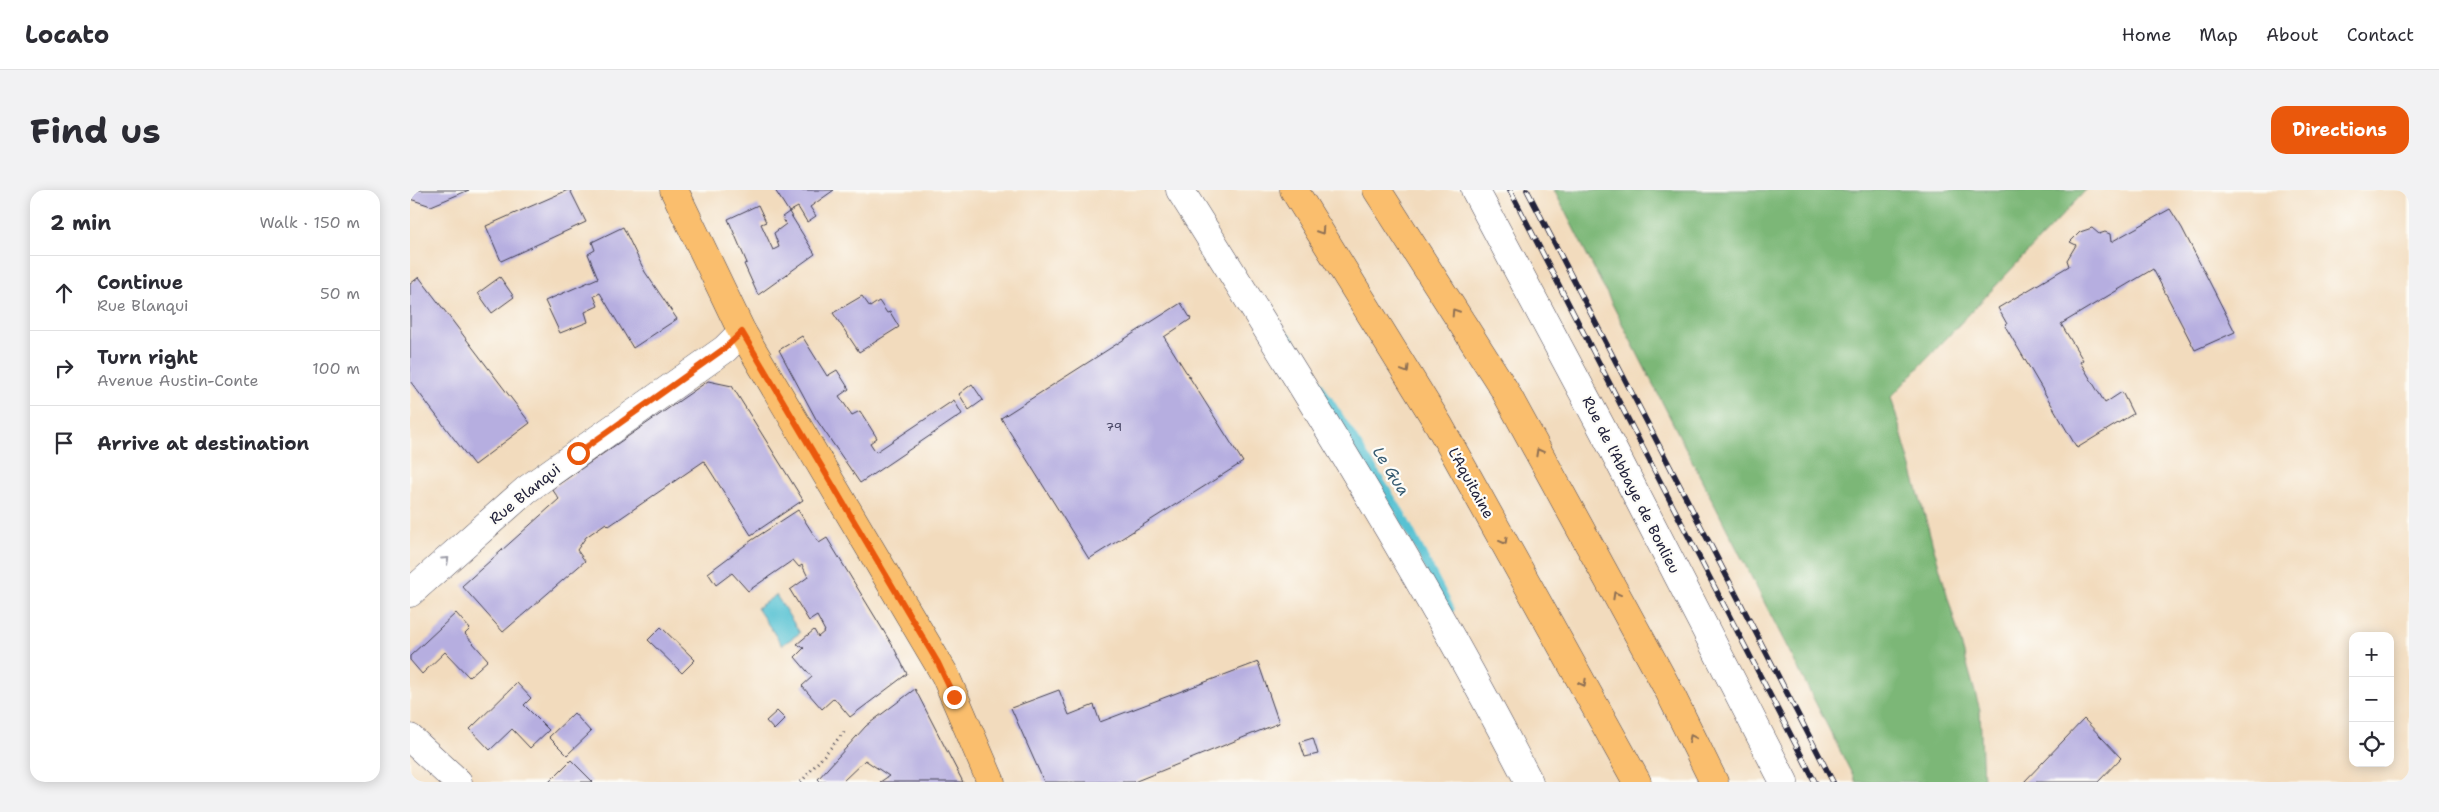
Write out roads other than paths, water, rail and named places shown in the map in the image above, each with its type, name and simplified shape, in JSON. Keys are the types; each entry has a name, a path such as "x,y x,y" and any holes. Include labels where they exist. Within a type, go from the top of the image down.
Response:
{"main road":[{"path":"674,190 742,332 945,675 991,782"},
{"name":"L'Aquitaine","path":"1294,190 1439,425 1637,782"},
{"path":"1377,190 1504,389 1669,691 1714,782"}],"street":[{"path":"1180,190 1332,432 1477,681 1529,782"},
{"name":"Rue de l'Abbaye de Bonlieu","path":"1475,190 1604,432 1784,782"},
{"name":"Rue Blanqui","path":"410,593 526,490 725,348 742,332"},
{"path":"410,738 458,782"}],"water":[{"path":"776,595 800,633 782,645 757,608"}],"waterway":[{"name":"Le Gua","path":"1288,337 1401,514 1450,609"}],"railway":[{"path":"1510,190 1815,782"},
{"path":"1527,190 1833,782"}]}
